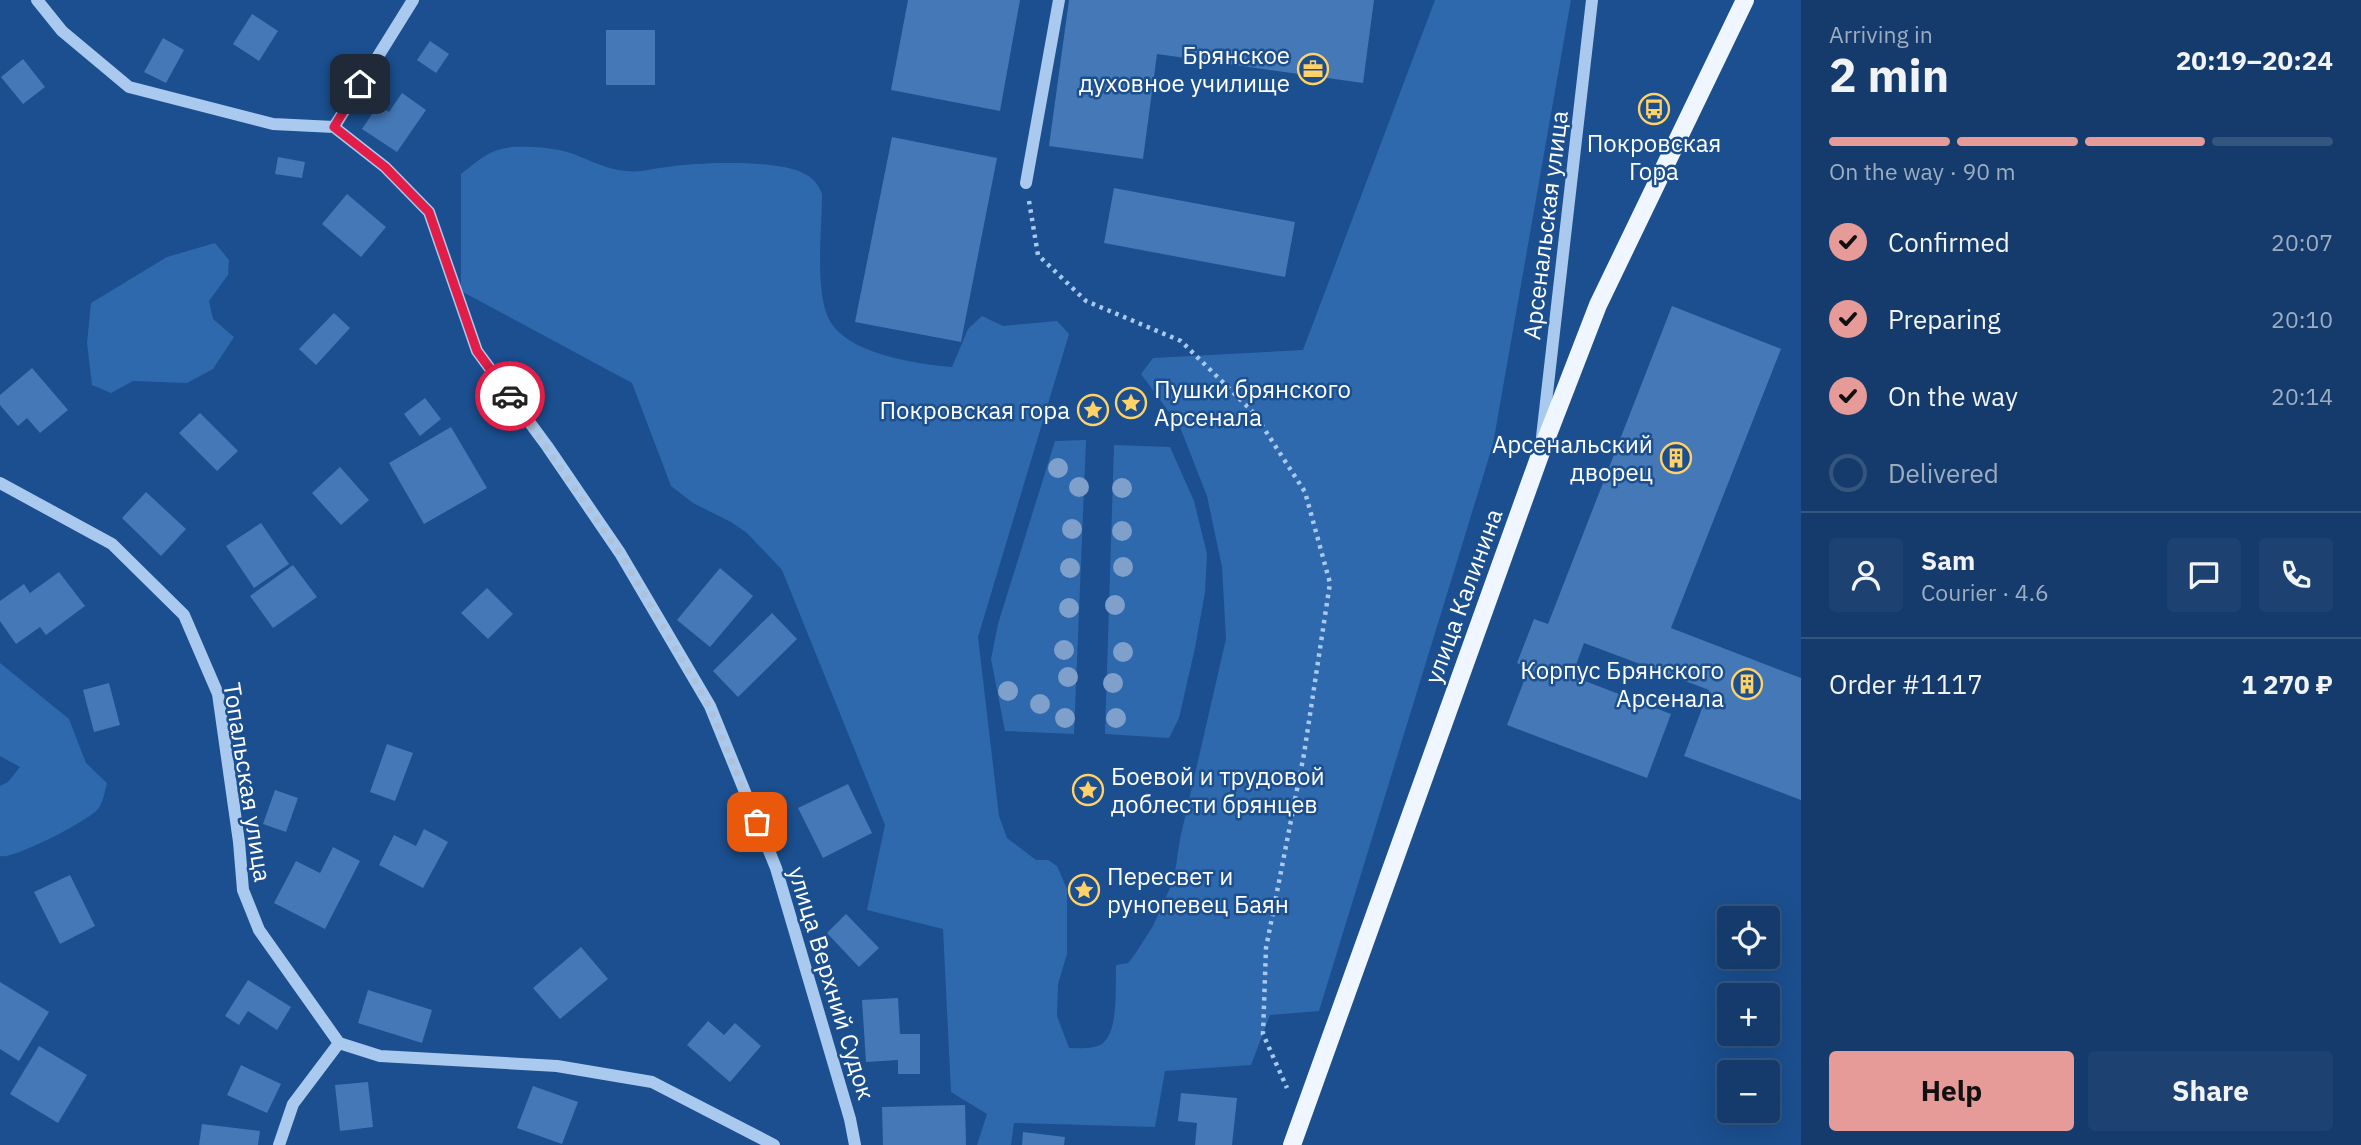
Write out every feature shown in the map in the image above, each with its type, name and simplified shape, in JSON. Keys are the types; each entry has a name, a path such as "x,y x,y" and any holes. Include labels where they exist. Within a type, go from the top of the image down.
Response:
{"main road":[{"name":"улица Калинина","path":"1292,1145 1540,455 1598,305 1745,0"}],"street":[{"path":"37,0 62,31 129,87 273,124 334,127 413,0"},
{"path":"1026,183 1059,0"},
{"name":"Арсенальская улица","path":"1540,455 1592,0"},
{"name":"улица Верхний Судок","path":"334,127 385,167 429,212 477,351 547,446 620,553 709,706 776,868 850,1119 855,1145"},
{"name":"Топальская улица","path":"0,483 112,544 184,615 218,694 239,842 243,890 259,930 338,1043"},
{"path":"279,1145 293,1104 338,1043 380,1056 557,1066 652,1082 774,1145"}],"path":[{"path":"1026,183 1038,255 1086,301 1181,341 1254,413 1305,492 1330,583 1304,754 1266,948 1263,1034 1301,1119"}],"shaded area":[{"path":"1435,0 1571,0 1493,444 1319,1011 1270,1015 1251,1065 1165,1071 1155,1127 1014,1123 1011,1145 977,1145 987,1114 951,1092 943,929 867,910 885,825 782,570 747,533 693,503 671,486 632,383 461,291 461,174 490,153 517,147 559,150 617,170 642,171 716,163 788,168 811,178 822,194 820,274 824,305 836,330 849,340 902,360 952,367 968,329 982,316 1003,326 1057,321 1069,334 978,637 999,816 1007,838 1036,860 1048,860 1057,866 1067,889 1067,954 1058,984 1057,1016 1069,1048 1091,1048 1103,1043 1112,1028 1116,965 1128,963 1135,954 1153,926 1174,879 1180,839 1226,639 1222,567 1207,496 1180,427 1141,374 1153,358 1303,350"},
{"path":"215,243 229,260 228,275 209,301 213,319 234,337 213,369 187,383 133,381 111,393 92,385 87,343 91,303 167,257"},
{"path":"1086,440 1074,734 1005,731 991,659 998,624 1055,441"},
{"path":"1114,445 1170,447 1194,501 1207,554 1205,592 1195,648 1179,718 1169,738 1105,734"},
{"path":"0,663 69,719 86,763 107,783 101,804 91,815 34,846 8,856 0,856 0,786 8,782 20,767 0,756"}],"building":[{"path":"908,0 1020,0 1000,111 891,90"},
{"name":"Брянское духовное училище","path":"1069,0 1374,0 1363,83 1157,54 1143,159 1049,146"},
{"path":"252,14 278,31 259,61 233,44"},
{"path":"606,30 655,30 655,85 606,85"},
{"path":"163,38 184,50 166,83 144,72"},
{"path":"430,41 449,54 436,73 417,60"},
{"path":"23,59 45,87 23,104 1,77"},
{"path":"402,93 426,110 397,152 362,129 378,105 389,112"},
{"path":"892,137 997,158 961,342 855,322"},
{"path":"278,157 305,162 302,178 275,174"},
{"path":"1114,188 1295,222 1285,277 1104,243"},
{"path":"347,194 386,227 361,257 322,224"},
{"path":"1672,306 1781,349 1671,628 1801,678 1801,800 1684,756 1709,690 1584,643 1572,676 1671,714 1647,778 1507,725 1529,668 1517,663 1534,619 1548,624"},
{"path":"334,313 350,328 316,365 299,349"},
{"path":"32,368 68,410 40,433 27,418 18,426 0,405 0,395"},
{"path":"425,398 441,419 420,436 404,414"},
{"path":"200,413 238,451 217,471 179,433"},
{"path":"451,427 487,488 424,524 389,463"},
{"path":"340,467 369,500 341,525 312,493"},
{"path":"146,492 186,529 161,556 122,518"},
{"path":"261,523 289,564 254,588 226,546"},
{"path":"293,565 317,597 273,628 250,596"},
{"path":"720,568 753,596 710,647 677,620"},
{"path":"59,572 85,606 46,635 40,627 16,644 0,621 0,601 24,584 30,593"},
{"path":"487,588 513,614 488,639 461,613"},
{"path":"772,613 797,639 738,697 713,671"},
{"path":"109,683 120,725 94,732 83,690"},
{"path":"387,744 413,753 395,801 370,792"},
{"path":"848,784 872,833 823,858 798,808"},
{"path":"275,790 298,798 286,832 263,824"},
{"path":"424,829 448,842 423,888 379,865 394,835 416,846"},
{"path":"333,847 360,861 325,929 274,903 296,861 320,873"},
{"path":"70,875 95,926 60,944 34,892"},
{"path":"846,914 879,948 859,967 827,933"},
{"path":"581,947 608,979 560,1019 533,988"},
{"path":"248,980 291,1007 277,1030 248,1011 239,1025 225,1016"},
{"path":"0,982 49,1012 19,1061 0,1049"},
{"path":"368,990 432,1010 422,1043 358,1023"},
{"path":"898,998 900,1034 920,1034 920,1074 898,1074 898,1060 866,1062 862,1000"},
{"path":"708,1021 724,1035 735,1023 761,1046 730,1082 687,1045"},
{"path":"39,1046 87,1075 58,1123 10,1094"},
{"path":"241,1065 281,1084 267,1113 227,1095"},
{"path":"368,1082 373,1127 340,1131 335,1085"},
{"path":"533,1086 578,1102 562,1144 517,1128"},
{"path":"1181,1093 1237,1098 1232,1145 1195,1145 1197,1123 1178,1121"},
{"path":"965,1105 966,1145 883,1145 882,1107"},
{"path":"202,1124 260,1131 258,1145 199,1145"},
{"path":"1023,1132 1065,1137 1064,1145 1022,1145"}],"way so far":[{"path":"510,396 620,553 709,706 757,822"}],"place":[{"name":"Брянское духовное училище","path":"1313,69"},
{"name":"Покровская Гора","path":"1654,109"},
{"name":"Пушки брянского Арсенала","path":"1131,403"},
{"name":"Покровская гора","path":"1093,410"},
{"name":"Арсенальский дворец","path":"1676,458"},
{"name":"Корпус Брянского Арсенала","path":"1747,684"},
{"name":"Боевой и трудовой доблести брянцев","path":"1088,790"},
{"name":"Пересвет и рунопевец Баян","path":"1084,890"}],"route":[{"path":"360,84 334,127 385,167 429,212 477,351 510,396"}]}
